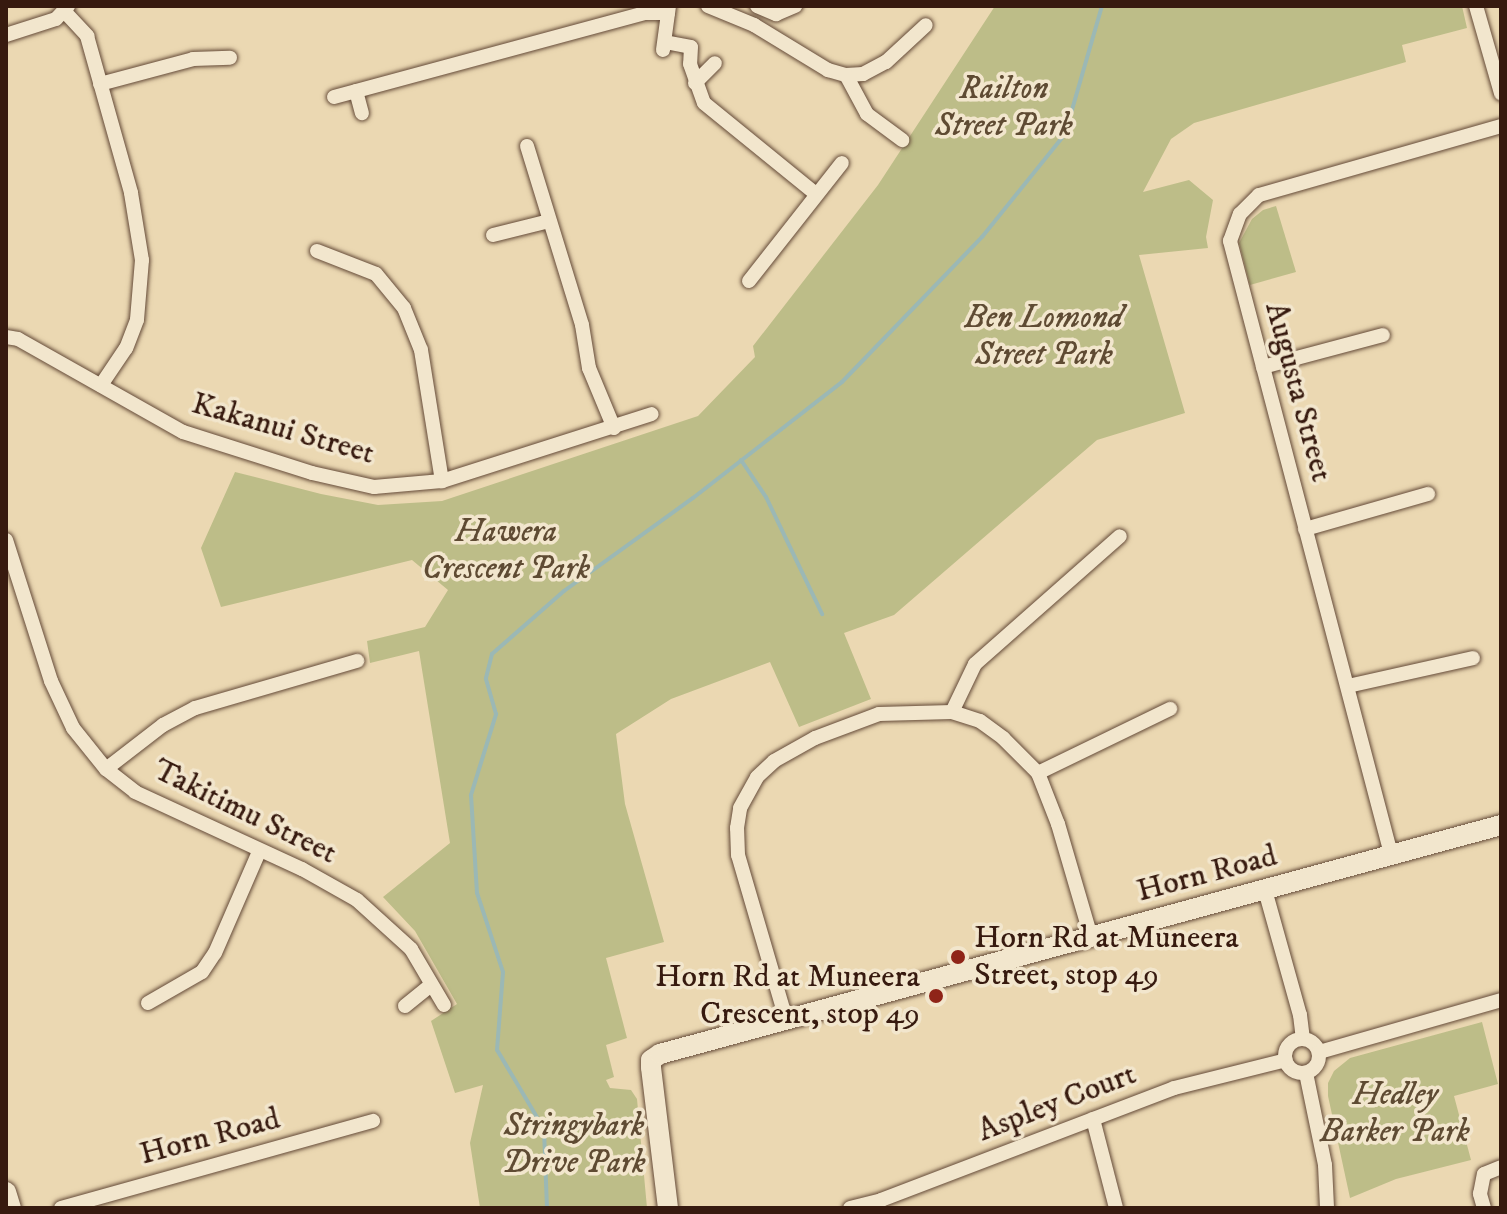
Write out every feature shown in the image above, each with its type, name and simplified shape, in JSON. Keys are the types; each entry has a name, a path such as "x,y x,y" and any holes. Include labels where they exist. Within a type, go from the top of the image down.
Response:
{"street":[{"path":"708,6 754,25 828,70 846,75 863,74 886,62 926,25"},
{"path":"757,6 776,14 795,6"},
{"path":"1476,6 1501,93"},
{"path":"6,35 46,24 67,9 87,36 131,193 142,260 137,320 126,348 101,385"},
{"path":"334,97 646,13 668,10 664,46 691,47 695,83 704,103 816,194"},
{"path":"100,84 193,59 230,58"},
{"path":"695,83 715,63"},
{"path":"846,75 867,114 902,140"},
{"path":"356,91 362,113"},
{"name":"Augusta Street","path":"1391,854 1230,241 1240,214 1259,195 1501,126"},
{"path":"527,146 582,325 589,368 614,428"},
{"path":"749,281 842,163"},
{"path":"493,235 549,221"},
{"path":"317,251 376,274 404,308 421,350 442,481"},
{"path":"1263,367 1383,335"},
{"name":"Kakanui Street","path":"6,337 18,339 183,432 312,473 374,487 442,481 652,414"},
{"path":"1305,529 1428,494"},
{"path":"952,712 975,664 1120,536"},
{"name":"Takitimu Street","path":"6,540 51,681 73,728 106,769 135,792 316,876 357,900 411,949 444,1005"},
{"path":"1348,686 1473,658"},
{"path":"106,769 163,725 195,708 357,661"},
{"path":"1038,773 1170,709"},
{"path":"786,1019 738,855 740,808 757,777 774,761 815,738 879,714 952,712 980,721 1003,738 1038,773 1058,824 1091,937"},
{"name":"Horn Road","path":"668,1208 651,1060 660,1054 1501,825"},
{"path":"148,1003 202,972 215,953 259,852"},
{"path":"1265,890 1300,1015 1303,1039"},
{"path":"405,1006 431,985"},
{"path":"1319,1052 1501,1000"},
{"path":"1303,1039 1313,1043 1319,1052 1318,1063 1306,1073 1295,1072 1286,1060 1290,1046 1303,1039"},
{"name":"Aspley Court","path":"850,1208 881,1200 1174,1088 1286,1060"},
{"path":"1306,1073 1325,1165 1327,1208"},
{"path":"1093,1119 1116,1208"},
{"name":"Horn Road","path":"61,1208 373,1121"},
{"path":"1484,1208 1481,1182 1484,1174 1501,1167"},
{"path":"6,1192 11,1208"}],"green space":[{"name":"Ben Lomond Street Park","path":"995,6 1462,6 1467,28 1402,45 1406,62 1194,123 1171,139 1143,192 1189,180 1213,200 1206,237 1208,248 1139,255 1185,413 1097,440 894,615 844,633 871,699 799,727 770,662 671,699 616,734 625,804 664,942 606,958 627,1038 606,1045 614,1077 606,1080 610,1088 631,1090 637,1099 647,1208 480,1208 470,1143 483,1085 455,1093 431,1021 457,1004 415,931 383,897 450,843 419,651 370,663 367,641 425,627 448,590 412,560 221,607 201,548 235,472 378,505 442,501 698,416 755,357 753,346 878,185"},
{"path":"1276,206 1296,272 1250,285 1239,243 1252,219 1263,210"},
{"name":"Hedley Barker Park","path":"1482,1022 1498,1084 1454,1096 1471,1160 1396,1179 1350,1198 1328,1096 1328,1083 1334,1071 1350,1058"}],"waterway":[{"path":"547,1208 544,1129 497,1050 503,972 477,893 471,795 496,714 486,678 492,654 564,591 693,498 842,382 982,237 1065,134 1102,6"},
{"path":"741,460 766,497 822,614"}],"place":[{"name":"Horn Rd at Muneera Street, stop 49","path":"958,957"},
{"name":"Horn Rd at Muneera Crescent, stop 49","path":"936,996"}],"park label":[{"name":"Railton Street Park","path":"1004,108"},
{"name":"Hawera Crescent Park","path":"506,552"},
{"name":"Stringybark Drive Park","path":"574,1146"}]}
